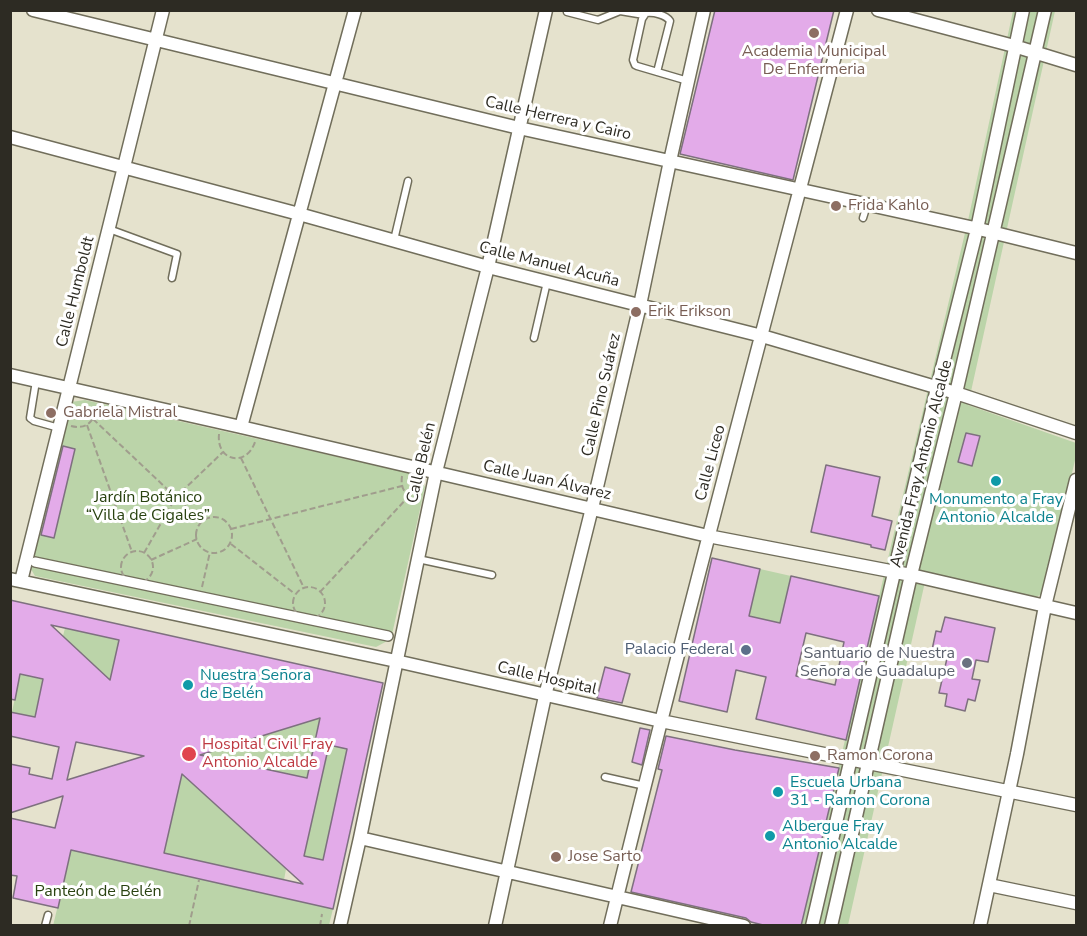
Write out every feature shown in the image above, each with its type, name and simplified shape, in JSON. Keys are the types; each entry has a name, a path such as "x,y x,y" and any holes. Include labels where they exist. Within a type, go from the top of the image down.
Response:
{"street":[{"name":"Calle Herrera y Cairo","path":"33,10 519,128 1077,253"},
{"name":"Calle Humboldt","path":"16,580 63,427 68,388 164,10"},
{"path":"241,427 355,10"},
{"name":"Calle Belén","path":"340,926 436,472 488,267 546,10"},
{"name":"Calle Pino Suárez","path":"495,926 545,696 640,305 704,10"},
{"name":"Calle Liceo","path":"610,926 708,536 847,10"},
{"path":"878,10 1077,65"},
{"name":"Avenida Fray Antonio Alcalde","path":"812,926 976,229 1023,10"},
{"name":"Avenida Fray Antonio Alcalde","path":"831,926 911,575 994,233 1045,10"},
{"name":"Calle Manuel Acuña","path":"10,137 488,267 762,336 937,387 1077,433"},
{"name":"Calle Juan Álvarez","path":"10,375 708,536 911,575 1077,613"},
{"path":"980,926 1046,606 1077,480"},
{"path":"35,562 388,636"},
{"name":"Calle Hospital","path":"16,580 396,661 661,721 1077,805"},
{"path":"360,838 744,926"},
{"path":"989,885 1077,903"}],"lane":[{"path":"567,12 598,20 620,11 644,15 650,12 666,17 670,21 657,72"},
{"path":"644,15 633,63 688,81"},
{"path":"394,240 408,181"},
{"path":"863,218 867,205"},
{"path":"109,229 177,254 172,278"},
{"path":"534,338 547,282"},
{"path":"36,381 30,418 34,421 63,427"},
{"path":"418,559 492,575"},
{"path":"605,777 645,786"},
{"path":"45,926 48,915"}],"path":[{"path":"63,427 87,425 93,419 98,406"},
{"path":"93,419 202,522"},
{"path":"87,425 132,552"},
{"path":"219,434 218,442 223,452 232,458 241,458 249,454 255,442"},
{"path":"144,553 176,497 223,452"},
{"path":"241,458 304,588"},
{"path":"402,475 403,490 409,496 419,499"},
{"path":"231,529 402,486"},
{"path":"320,592 409,496"},
{"path":"211,518 221,519 231,529 230,543 218,553 203,548 197,540 197,530 202,522 211,518"},
{"path":"151,560 197,540"},
{"path":"230,543 296,594"},
{"path":"132,552 144,553 151,560 153,569 148,578 134,583 125,578 121,568 124,558 132,552"},
{"path":"200,597 210,552"},
{"path":"304,588 315,588 320,592 324,600 323,609 316,617 306,619 297,614 293,599 296,594 304,588"},
{"path":"189,926 199,880"},
{"path":"320,926 322,914"}],"green space":[{"path":"1013,11 1055,11 968,405 1076,443 1076,456 1044,593 1036,597 927,573 848,925 801,926 969,216"},
{"name":"Jardín Botánico “Villa de Cigales”","path":"85,400 418,475 425,487 391,639 376,647 35,576 28,564 71,402"},
{"path":"760,569 791,576 780,623 749,616"},
{"path":"65,628 119,640 110,680 63,636"},
{"path":"20,674 43,679 35,717 12,712"},
{"path":"336,714 354,717 323,860 304,856"},
{"path":"320,718 307,778 200,755"},
{"path":"182,774 286,869 284,880 164,853"},
{"name":"Panteón de Belén","path":"71,850 333,909 329,925 53,926"}],"building":[{"path":"715,10 834,10 793,180 680,154"},
{"path":"966,433 980,436 972,466 958,462"},
{"path":"63,446 75,449 54,538 41,535"},
{"path":"826,465 880,477 872,516 892,521 885,550 811,532"},
{"name":"Palacio Federal","path":"712,558 760,569 749,616 780,623 791,576 879,596 846,740 756,719 766,677 736,670 727,712 679,701","holes":["806,633 844,642 835,685 796,676"]},
{"name":"Hospital Civil Fray Antonio Alcalde","path":"10,600 383,683 333,909 71,850 58,908 13,898 17,876 10,875 10,818 55,828 63,796 10,813 10,764 30,768 29,774 52,779 59,747 10,736 10,712 35,717 43,679 20,674 15,700 10,699","holes":["51,625 119,640 110,680","320,718 307,778 200,755","76,742 144,756 67,780","329,745 347,749 323,860 304,856","182,774 303,884 164,853"]},
{"path":"945,617 995,628 988,662 976,660 972,679 980,680 975,701 968,699 965,711 945,706 947,694 939,693 948,654 932,650 936,631 941,632"},
{"path":"605,667 630,674 622,703 597,698"},
{"path":"640,728 650,730 642,765 632,762"},
{"path":"666,736 839,768 801,926 767,926 751,922 746,918 631,892 662,770 658,769"}],"place":[{"name":"Academia Municipal De Enfermeria","path":"814,33"},
{"name":"Frida Kahlo","path":"836,206"},
{"name":"Erik Erikson","path":"636,312"},
{"name":"Gabriela Mistral","path":"51,413"},
{"name":"Monumento a Fray Antonio Alcalde","path":"996,481"},
{"name":"Palacio Federal","path":"746,650"},
{"name":"Santuario de Nuestra Señora de Guadalupe","path":"967,663"},
{"name":"Nuestra Señora de Belén","path":"188,685"},
{"name":"Hospital Civil Fray Antonio Alcalde","path":"189,754"},
{"name":"Ramon Corona","path":"815,756"},
{"name":"Escuela Urbana 31 - Ramon Corona","path":"778,792"},
{"name":"Albergue Fray Antonio Alcalde","path":"770,836"},
{"name":"Jose Sarto","path":"556,857"}]}
